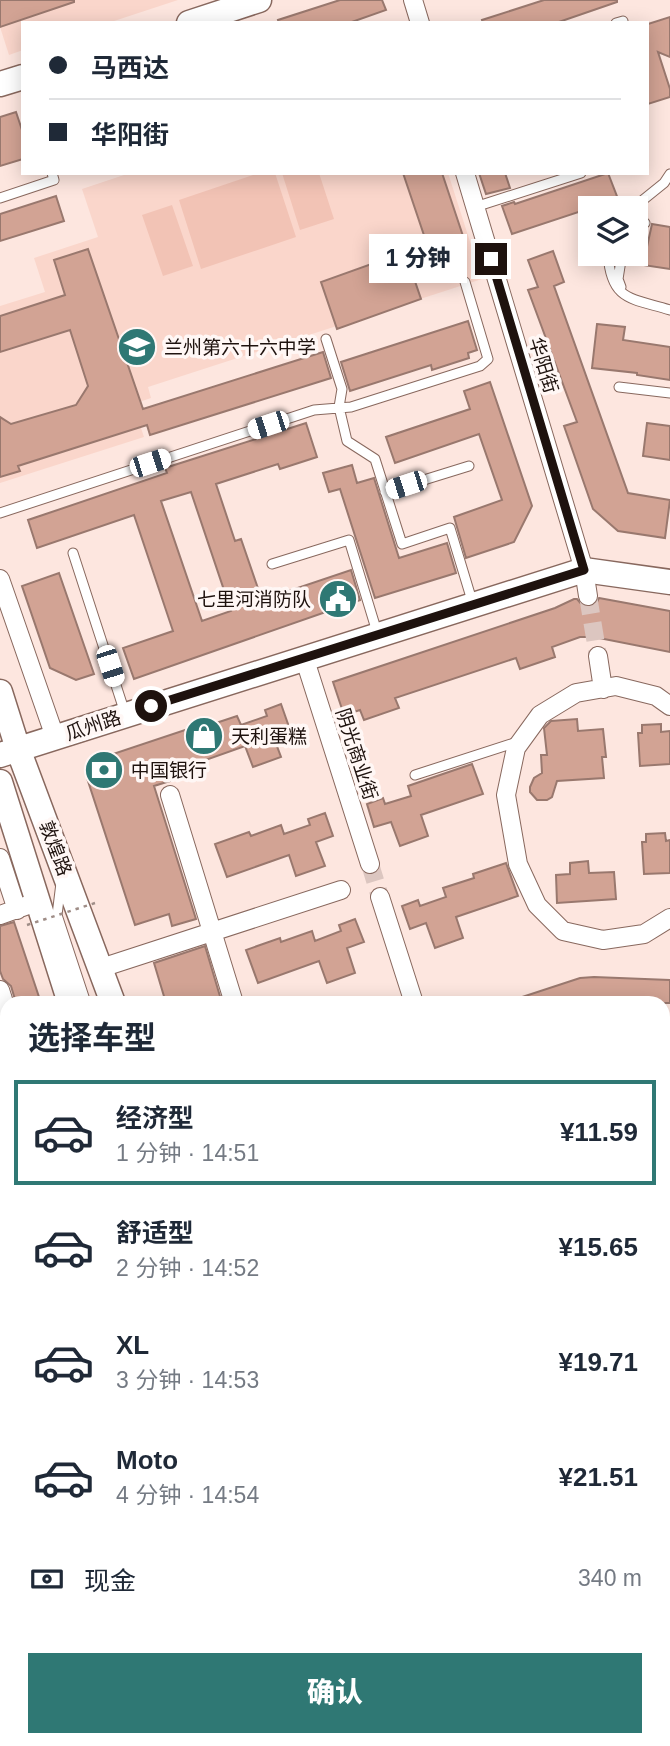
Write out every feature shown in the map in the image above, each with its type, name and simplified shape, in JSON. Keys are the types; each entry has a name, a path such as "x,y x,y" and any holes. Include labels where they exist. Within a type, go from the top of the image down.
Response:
{"street":[{"path":"202,21 259,0"},
{"path":"413,0 419,21"},
{"name":"华阳街","path":"466,175 584,570 588,596"},
{"name":"瓜州路","path":"9,752 584,570 670,582"},
{"path":"0,579 55,737"},
{"path":"598,656 603,689"},
{"name":"阴光商业街","path":"304,657 370,864"},
{"path":"670,706 656,696 616,687 576,693 540,715 516,748 506,795 518,864 537,905 563,930 603,940 643,934 670,918"},
{"name":"敦煌路","path":"0,692 9,752 62,866 111,996"},
{"name":"敦煌路","path":"0,782 20,912 66,996"},
{"path":"170,795 232,996"},
{"path":"0,858 20,912"},
{"path":"101,968 341,890"},
{"path":"380,897 412,996"}],"lane":[{"path":"648,196 664,183 670,174"},
{"path":"0,198 54,180 53,175"},
{"path":"475,207 575,175"},
{"path":"611,266 615,287 624,296 670,310"},
{"path":"620,266 618,279 624,296"},
{"path":"0,513 314,410 351,407 480,366 488,359 465,282"},
{"path":"326,339 342,389 339,407 347,441 375,459 402,544 450,528 473,604"},
{"path":"618,387 670,393"},
{"path":"385,492 469,466"},
{"path":"272,564 348,540 378,634"},
{"path":"73,553 125,714"},
{"path":"415,775 522,740"},
{"path":"62,866 57,915 84,996"}],"path":[{"path":"20,912 57,915 95,903"}],"shaded area":[{"path":"0,0 178,0 114,21 21,21 21,51 9,55 0,27"},
{"name":"兰州第六十六中学","path":"124,175 449,175 482,279 148,387 151,398 133,404 144,437 0,483 0,306 45,292 34,258 98,237 82,189"},
{"path":"253,175 276,175 296,237 201,269 179,200"},
{"path":"283,175 320,175 334,219 300,230"},
{"path":"172,205 193,266 163,276 142,215"}],"building":[{"path":"0,0 74,0 74,2 0,27"},
{"path":"340,0 382,0 386,10 355,21 278,20"},
{"path":"544,0 617,0 562,21 482,20"},
{"path":"670,17 670,57 658,52 670,97 649,104 649,24"},
{"path":"16,112 21,127 21,160 0,166 0,117"},
{"path":"404,175 443,175 465,242 430,253"},
{"path":"480,175 506,175 510,188 486,194"},
{"path":"602,175 609,175 617,196 578,196 578,212 512,234 502,206 514,202 515,204"},
{"path":"56,196 64,221 0,241 0,214"},
{"path":"652,224 670,227 670,269 648,266 648,242"},
{"path":"88,249 143,409 323,352 331,378 150,435 147,425 18,466 20,471 0,477 0,417 11,424 76,405 88,386 70,330 0,352 0,316 65,295 54,260"},
{"path":"553,251 564,282 554,286 628,493 670,500 665,538 618,531 593,509 564,426 577,422 528,290 538,287 528,260"},
{"path":"405,252 421,299 337,329 321,282"},
{"path":"468,321 477,350 468,353 469,358 432,370 431,365 350,391 341,362"},
{"path":"597,324 625,327 623,340 670,347 670,380 592,368"},
{"path":"490,382 532,506 514,542 466,558 454,517 502,500 479,434 395,463 386,437 470,409 464,391"},
{"path":"306,423 317,457 280,469 278,464 216,484 235,541 241,539 262,600 351,570 360,600 134,679 123,648 173,631 134,515 37,548 28,520 167,473 165,468","holes":["191,492 231,611 202,621 161,501"]},
{"path":"647,423 670,426 670,460 643,456"},
{"path":"352,465 357,483 374,478 399,558 447,543 456,573 375,598 340,489 329,492 323,473"},
{"path":"59,573 94,674 76,680 50,668 22,586"},
{"path":"599,598 670,611 670,652 594,637 580,637 552,647 555,657 520,669 516,658 395,698 399,708 364,720 360,710 344,715 333,682 555,608 574,599 583,606 590,607 596,604"},
{"path":"281,704 289,727 272,733 281,757 253,767 245,746 183,768 186,776 154,786 196,919 172,926 169,914 135,925 87,778 95,760 206,723 207,726 237,716 241,725 267,716 265,710"},
{"path":"577,719 578,731 603,729 606,757 602,757 604,778 557,781 552,797 537,800 530,792 530,787 534,778 542,773 541,755 547,755 544,728 551,721"},
{"path":"661,724 661,732 670,731 670,764 640,766 638,733 642,733 642,725"},
{"path":"472,764 483,794 421,815 428,836 400,846 391,822 374,827 367,804 383,798 385,804 411,796 408,786"},
{"path":"325,813 333,836 316,842 325,866 296,876 289,855 227,877 215,844 249,832 251,836 281,825 284,834 310,825 308,819"},
{"path":"665,833 666,841 670,840 670,873 644,874 642,842 646,842 646,834"},
{"path":"588,861 589,873 614,872 616,899 557,903 556,875 570,874 570,863"},
{"path":"506,863 518,896 456,917 463,938 435,948 426,923 410,929 402,906 418,900 420,906 446,897 443,888 474,878 473,874"},
{"path":"355,919 364,942 347,948 355,973 327,983 319,961 258,983 246,950 280,938 281,942 312,931 315,941 341,931 339,925"},
{"path":"14,922 39,996 14,996 11,986 3,979 0,971 0,926"},
{"path":"205,946 220,996 164,996 154,963"},
{"path":"580,978 670,980 670,996 525,996"}],"tunnel":[{"path":"588,596 598,656"},
{"path":"370,864 380,897"}],"place":[{"name":"兰州第六十六中学","path":"137,347"},
{"name":"七里河消防队","path":"338,599"},
{"name":"天利蛋糕","path":"204,736"},
{"name":"中国银行","path":"104,770"}],"route":[{"path":"151,706 584,570 491,259"}]}
